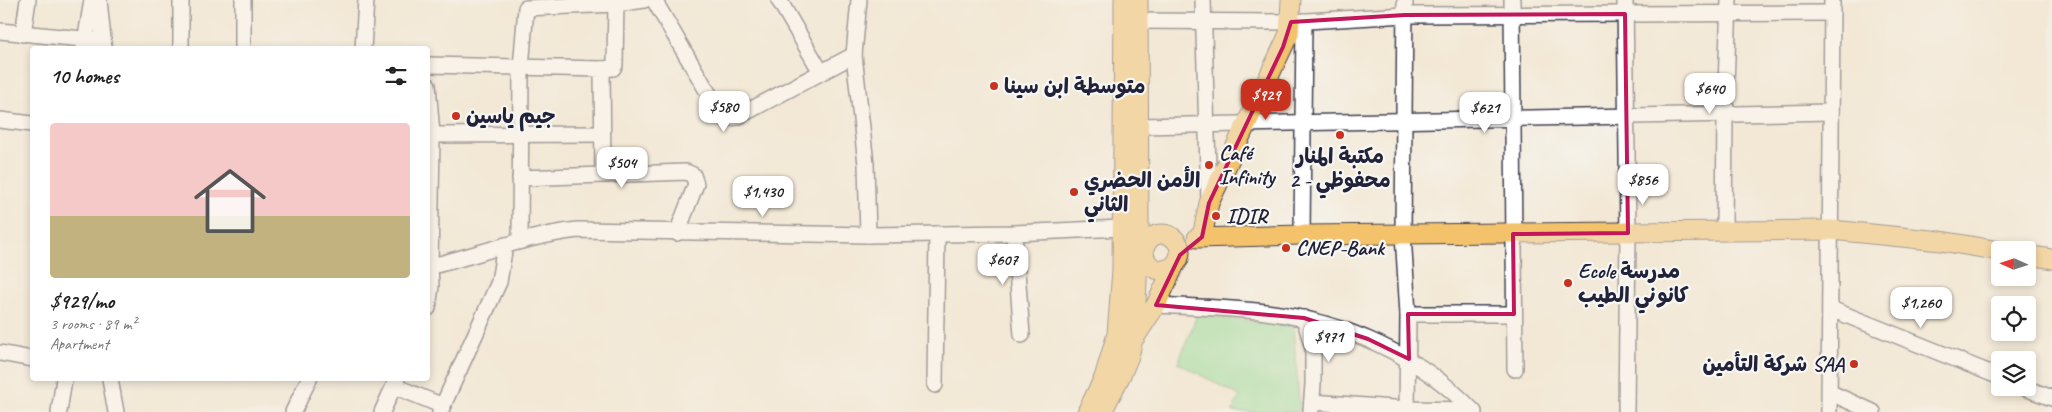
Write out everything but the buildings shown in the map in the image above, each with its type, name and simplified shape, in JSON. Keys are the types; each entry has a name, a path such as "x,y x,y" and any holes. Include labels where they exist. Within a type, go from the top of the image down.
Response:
{"main road":[{"path":"1099,412 1121,375 1133,340 1142,257 1135,232 1124,0"},
{"path":"1099,412 1104,378 1117,334 1122,270 1135,232 1139,126 1138,0"},
{"path":"1142,257 1158,269 1164,270 1199,238 1209,203 1289,34 1297,21 1291,0"},
{"path":"1135,232 1199,238 1302,235 1832,230 1941,241 1991,249"},
{"path":"1135,232 1146,243 1144,256 1142,257"},
{"path":"1133,340 1156,305 1178,259 1178,242 1135,232"},
{"path":"2036,256 2052,259"}],"street":[{"path":"23,34 28,0"},
{"path":"85,45 92,0"},
{"path":"0,31 85,45 103,45 99,0"},
{"path":"181,0 181,46"},
{"path":"243,0 243,46"},
{"path":"363,46 366,0"},
{"path":"520,241 520,68 526,4 644,0"},
{"path":"654,0 720,113 726,119 737,117 854,55"},
{"path":"780,0 821,72"},
{"path":"858,0 854,55 866,164 868,235"},
{"path":"1203,0 1209,203"},
{"path":"1405,0 1404,234 1409,359 1407,411"},
{"path":"1512,0 1515,369"},
{"path":"430,65 613,68 615,65 616,2"},
{"path":"1724,231 1725,115 1729,6"},
{"path":"1138,22 1203,23 1405,16 1512,16 1625,7 1832,7 1831,393 1829,412"},
{"path":"1625,7 1628,233 1626,412"},
{"path":"1297,21 1303,122 1302,235"},
{"path":"602,69 603,174"},
{"path":"430,110 432,135 430,223"},
{"path":"1139,126 1831,112"},
{"path":"0,120 30,124"},
{"path":"432,135 602,134"},
{"path":"520,178 686,172 692,176 696,184 677,233"},
{"path":"430,267 556,232 578,230 868,235 1135,232"},
{"path":"1014,233 1022,336"},
{"path":"935,385 937,234"},
{"path":"382,412 395,382 441,409 499,282 505,245"},
{"path":"430,276 430,293"},
{"path":"1156,305 1265,312 1304,318 1368,339 1409,359 1473,411"},
{"path":"1831,309 1991,373"},
{"path":"1408,314 1514,314"},
{"path":"1304,318 1313,348 1311,407 1407,411 1473,411"},
{"path":"0,352 30,359"},
{"path":"59,412 64,381"},
{"path":"110,381 116,412"},
{"path":"293,412 308,381"},
{"path":"2036,392 2052,398"},
{"path":"1831,393 1873,412"}],"highlighted area":[{"path":"1625,14 1628,233 1513,234 1514,314 1408,314 1409,359 1368,339 1304,318 1156,305 1180,255 1202,237 1209,203 1283,47 1291,22 1405,15"}],"green space":[{"path":"1197,315 1293,326 1300,412 1232,412 1240,396 1178,363"}],"place":[{"name":"متوسطة ابن سينا","path":"994,86"},
{"name":"جيم ياسين","path":"456,116"},
{"name":"مكتبة المنار 2 - محفوظي","path":"1340,135"},
{"name":"Café Infinity","path":"1209,165"},
{"name":"الأمن الحضري الثاني","path":"1074,192"},
{"name":"IDIR","path":"1216,216"},
{"name":"CNEP-Bank","path":"1286,248"},
{"name":"Ecole مدرسة كانوني الطيب","path":"1568,283"},
{"name":"شركة التأمين SAA","path":"1854,364"}]}
